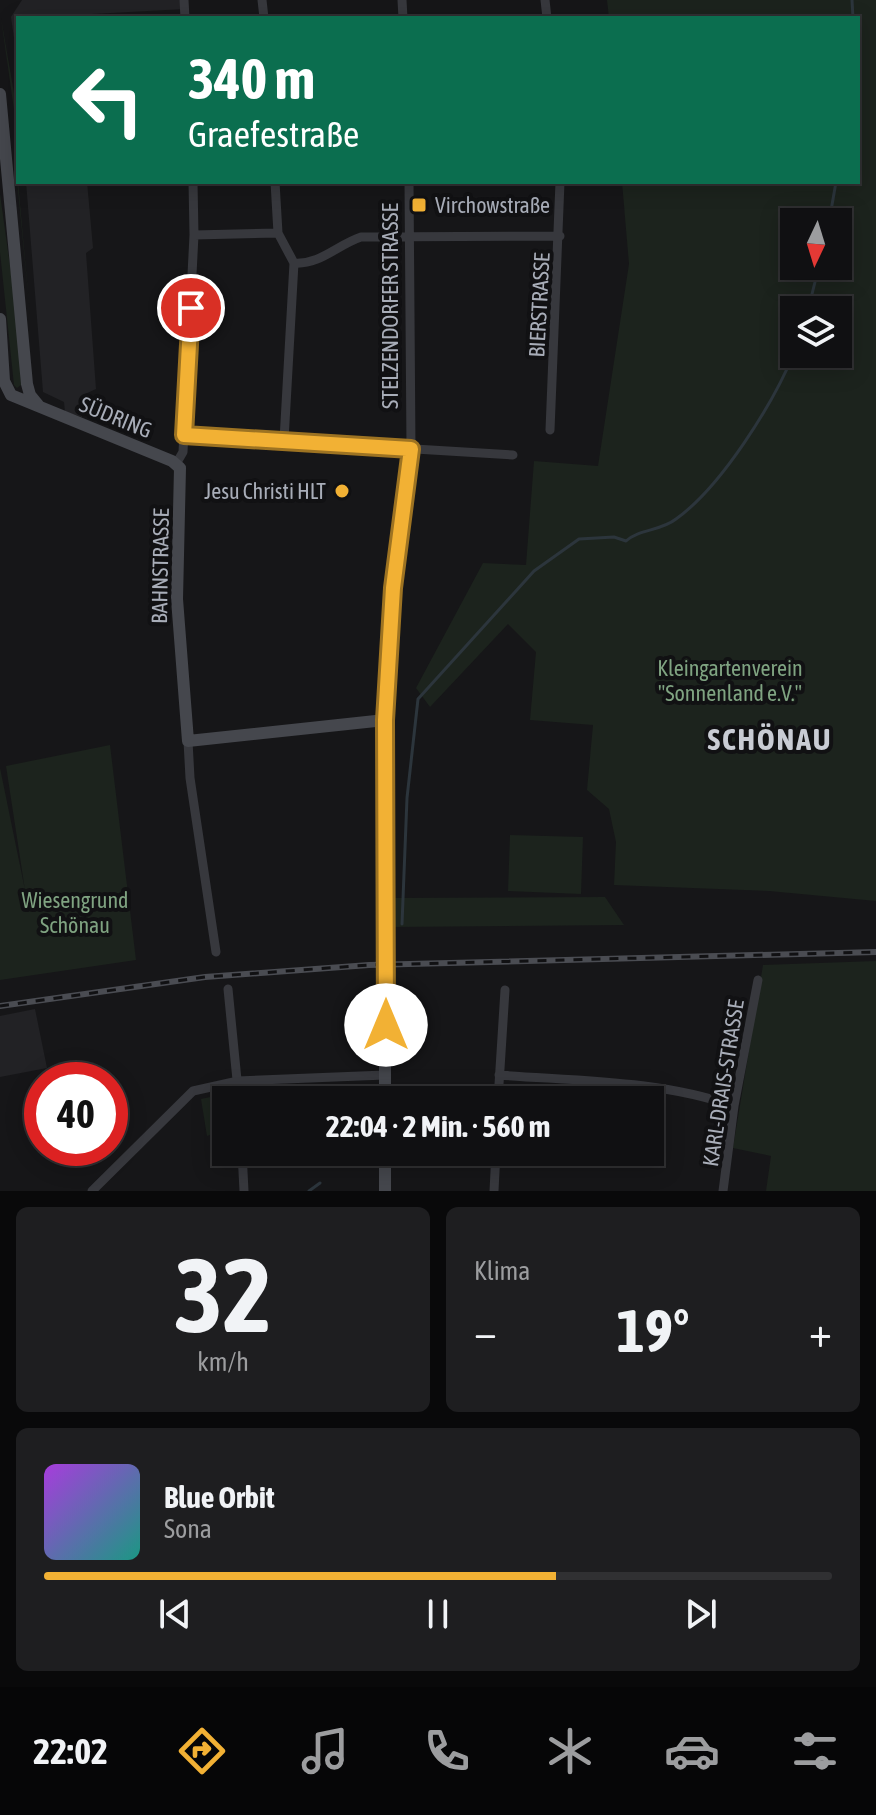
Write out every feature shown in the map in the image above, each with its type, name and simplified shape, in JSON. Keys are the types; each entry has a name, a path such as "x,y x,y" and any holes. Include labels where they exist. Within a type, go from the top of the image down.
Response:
{"street":[{"path":"0,94 27,384 30,395 41,408"},
{"name":"BAHNSTRASSE","path":"193,184 194,235 183,452 176,464 181,477 177,599 190,778 216,952"},
{"path":"275,184 278,233 294,263 284,440"},
{"name":"STELZENDORFER STRASSE","path":"385,1086 385,720 393,588 411,449 409,184"},
{"name":"BIERSTRASSE","path":"550,430 560,184"},
{"path":"194,235 278,233"},
{"path":"294,263 311,264 345,242 361,237 560,236"},
{"name":"SÜDRING","path":"0,319 6,389 20,400 176,464"},
{"path":"184,435 513,455"},
{"path":"188,741 385,720"},
{"name":"KARL-DRAIS-STRASSE","path":"723,1191 734,1106 758,980"},
{"path":"228,989 238,1086"},
{"path":"499,1086 505,990"},
{"path":"92,1191 184,1095 238,1081 385,1075"},
{"path":"499,1075 646,1086 704,1096 734,1106"},
{"path":"243,1166 244,1191"},
{"path":"385,1166 385,1191"},
{"path":"494,1191 495,1166"}],"shaded area":[{"path":"22,0 184,0 185,9 16,16 16,52 11,17"},
{"path":"26,184 87,184 93,248 86,253 96,389 83,395 82,417 65,412 64,402 43,392"},
{"path":"35,1009 46,1062 24,1062 24,1072 0,1077 0,1016"}],"green space":[{"name":"Kleingartenverein \"Sonnenland e.V.\"","path":"607,0 876,0 876,901 769,891 614,885 616,842 609,809 587,790 593,725 530,720 536,652 508,624 430,707 416,688 483,563 526,565 534,461 598,466 629,264 622,184 860,184 860,16 609,16"},
{"path":"1,18 16,104 16,124"},
{"path":"17,184 18,184 30,314"},
{"path":"0,194 18,323 21,385 17,388 14,385 0,252"},
{"name":"Wiesengrund Schönau","path":"110,745 136,960 0,980 0,768 25,890 6,766"},
{"path":"510,835 583,837 581,894 508,891"},
{"path":"605,897 624,925 392,927 391,898"},
{"path":"876,961 876,1191 766,1191 771,1156 733,1148 763,965"},
{"path":"212,1097 212,1134 207,1136 201,1099"}],"waterway":[{"path":"852,0 853,16"},
{"path":"831,208 836,184"},
{"path":"812,296 816,280"},
{"path":"402,924 407,798 418,699 534,571 579,539 614,537 626,541 670,523 693,505 744,443 787,368"},
{"path":"309,1191 320,1183"}],"railway":[{"path":"0,1006 205,977 369,965 876,952"}],"place":[{"name":"Virchowstraße","path":"419,205"},
{"name":"Jesu Christi HLT","path":"342,491"}],"district":[{"name":"SCHÖNAU","path":"770,740"}],"route":[{"path":"191,308 184,435 411,449 393,588 385,720 386,1025"}]}
